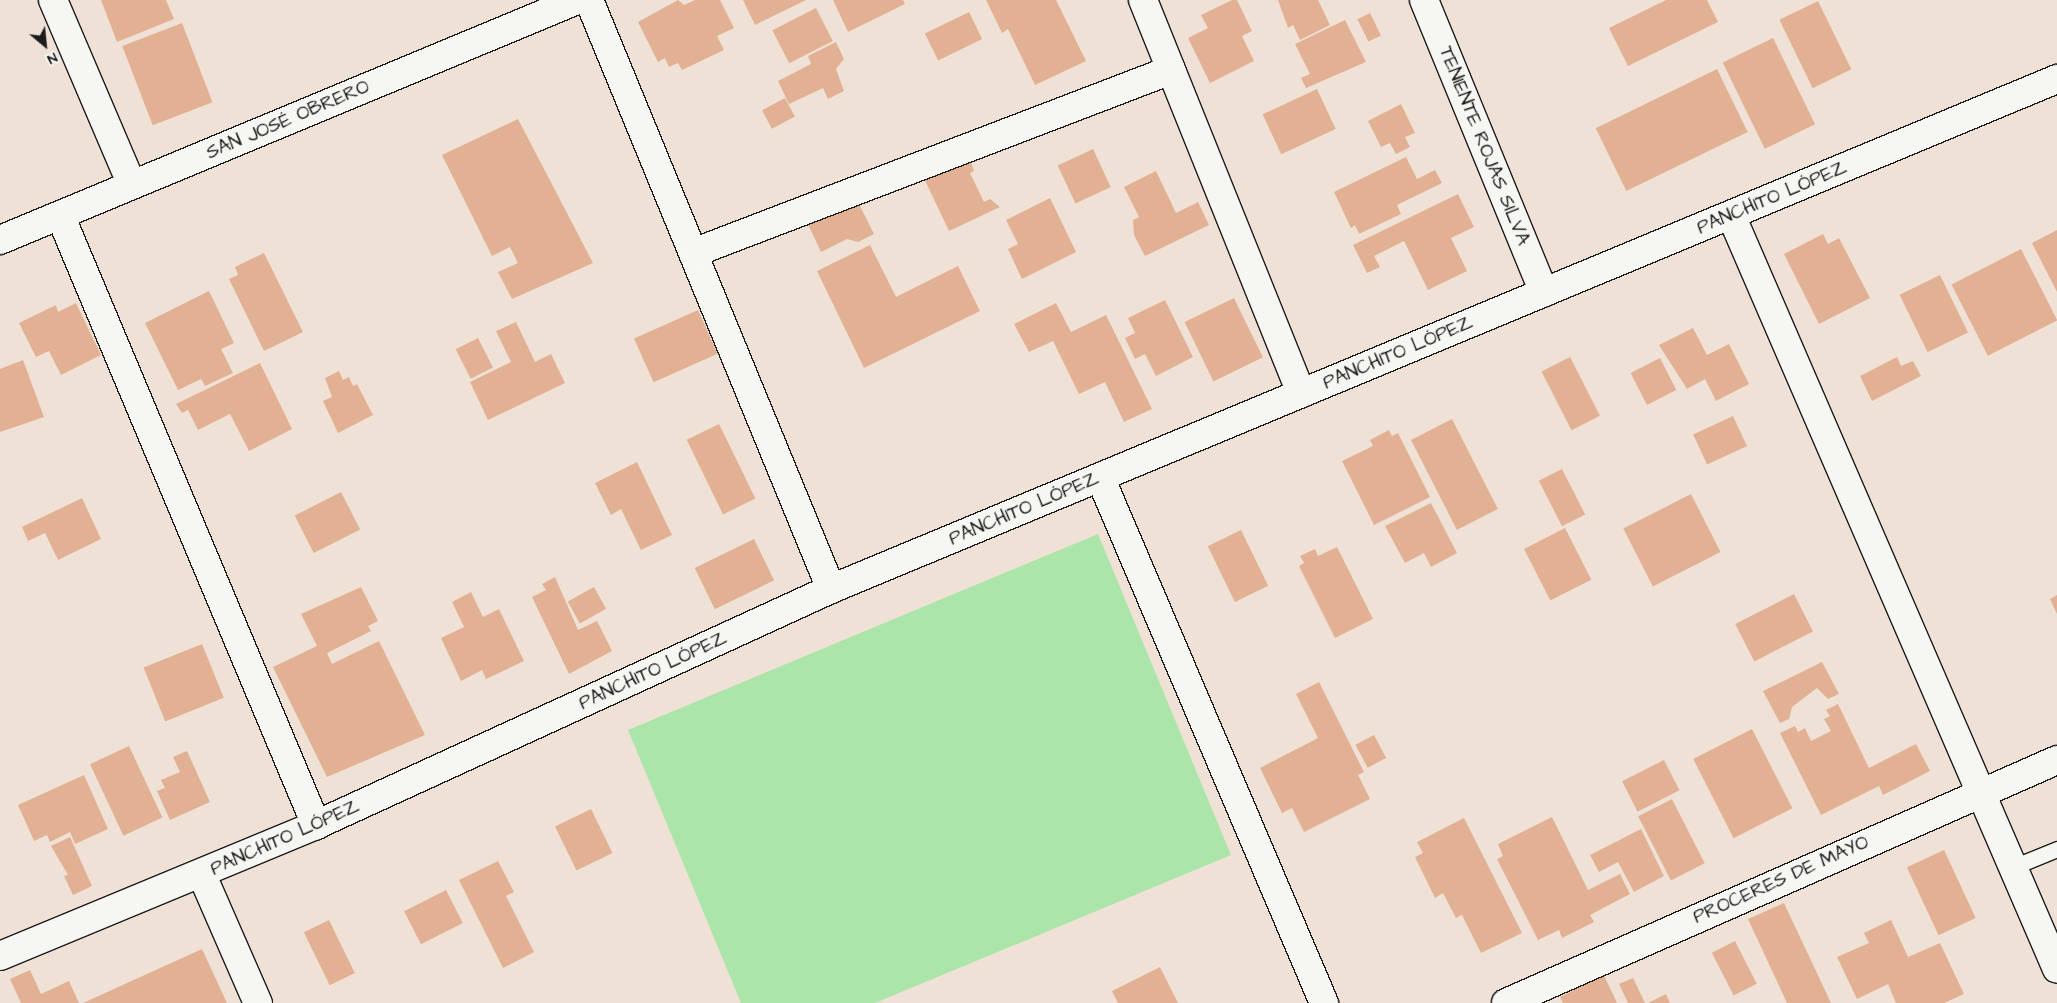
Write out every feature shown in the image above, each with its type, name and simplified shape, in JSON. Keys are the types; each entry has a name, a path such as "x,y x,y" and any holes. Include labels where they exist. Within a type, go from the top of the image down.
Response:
{"street":[{"path":"53,0 132,185"},
{"name":"SAN JOSÉ OBRERO","path":"0,240 577,0"},
{"path":"589,0 831,589"},
{"path":"1143,0 1301,394"},
{"name":"TENIENTE ROJAS SILVA","path":"1424,0 1544,292"},
{"path":"693,253 1171,70"},
{"name":"PANCHITO LÓPEZ","path":"0,956 202,875 316,825 831,589 2057,79"},
{"path":"60,215 316,825"},
{"path":"1731,215 2057,969"},
{"path":"1100,477 1324,1003"},
{"name":"PROCERES DE MAYO","path":"1506,1003 1980,791 2057,760"},
{"path":"202,875 258,1003"}],"lane":[{"path":"2013,867 2057,849"}],"green space":[{"path":"1098,534 1231,855 875,1003 741,1003 628,730"}],"building":[{"path":"101,0 166,0 174,19 117,42"},
{"path":"678,0 684,5 695,0 720,0 734,28 717,36 724,50 682,70 678,63 669,67 665,58 658,62 638,22"},
{"path":"743,0 806,0 755,25"},
{"path":"833,0 903,0 905,4 848,32"},
{"path":"986,0 1056,0 1086,61 1035,85 1008,29 1002,33"},
{"path":"1232,0 1237,0 1252,31 1242,36 1254,61 1210,83 1188,38 1208,28 1201,15"},
{"path":"1278,0 1318,0 1330,25 1300,40 1293,25 1288,28"},
{"path":"1666,0 1707,0 1718,22 1628,66 1609,28"},
{"path":"1818,1 1851,69 1813,88 1779,20"},
{"path":"816,8 833,41 789,63 772,30"},
{"path":"969,12 982,39 938,60 925,33"},
{"path":"1370,13 1381,35 1368,42 1357,19"},
{"path":"1345,20 1366,62 1306,88 1301,78 1310,74 1295,44"},
{"path":"182,23 212,102 153,125 122,46"},
{"path":"1773,38 1815,124 1765,149 1723,63"},
{"path":"836,42 844,59 836,69 844,91 828,99 823,88 789,104 778,81 811,64 808,56"},
{"path":"1717,69 1748,132 1626,191 1596,128"},
{"path":"1317,89 1336,129 1281,154 1263,114"},
{"path":"785,98 795,117 772,129 762,110"},
{"path":"1401,104 1415,133 1405,137 1410,147 1396,154 1390,143 1381,147 1368,121"},
{"path":"518,119 593,263 512,299 498,272 518,263 510,247 492,256 442,155"},
{"path":"971,147 977,159 971,162 974,171 970,173 984,202 990,199 1000,207 949,231 921,172"},
{"path":"1093,149 1111,187 1075,204 1058,165"},
{"path":"1406,157 1417,179 1435,170 1442,183 1397,205 1401,214 1359,234 1355,225 1351,228 1334,192"},
{"path":"1156,171 1176,213 1198,202 1209,225 1145,256 1134,235 1133,220 1139,217 1124,187"},
{"path":"1458,194 1474,227 1451,238 1467,271 1428,290 1404,241 1374,256 1380,267 1367,273 1353,245"},
{"path":"855,196 874,234 858,242 847,239 821,252 806,220"},
{"path":"1050,198 1076,252 1022,279 1008,249 1018,244 1006,220"},
{"path":"2057,230 2057,292 2032,243"},
{"path":"1823,234 1828,244 1839,238 1870,298 1819,324 1784,254"},
{"path":"870,245 896,297 958,266 980,311 864,368 817,271"},
{"path":"2021,249 2057,320 1988,356 1952,284"},
{"path":"264,253 303,332 264,351 229,279 238,275 235,267"},
{"path":"1940,275 1968,333 1928,352 1900,295"},
{"path":"209,291 234,343 221,349 233,373 205,386 201,379 178,390 145,323"},
{"path":"1234,298 1263,357 1213,381 1185,322"},
{"path":"1165,300 1193,357 1156,376 1145,354 1135,359 1125,338 1135,333 1128,318"},
{"path":"76,303 101,355 61,375 49,351 36,357 19,323 56,305 58,312"},
{"path":"1056,303 1071,332 1106,315 1152,409 1124,422 1105,382 1079,394 1053,341 1029,352 1014,324"},
{"path":"698,310 718,354 654,382 634,338"},
{"path":"516,322 535,362 551,354 565,383 488,420 470,382 511,362 496,331"},
{"path":"1693,328 1707,355 1729,344 1749,384 1716,401 1705,379 1687,389 1659,345"},
{"path":"478,338 493,367 471,379 456,349"},
{"path":"1570,357 1600,416 1571,430 1541,372"},
{"path":"1897,357 1901,366 1913,361 1921,376 1872,401 1860,376"},
{"path":"1660,358 1676,390 1647,405 1631,373"},
{"path":"23,360 44,417 0,432 0,369"},
{"path":"260,363 292,429 249,451 230,414 198,430 188,410 182,413 176,404"},
{"path":"339,371 343,380 349,377 353,386 357,384 373,415 338,433 323,401 332,397 325,378"},
{"path":"1733,416 1747,446 1707,465 1693,435"},
{"path":"1452,419 1498,509 1457,530 1411,440"},
{"path":"719,424 755,499 723,514 687,440"},
{"path":"1389,430 1392,436 1398,433 1430,497 1374,525 1342,461 1373,446 1370,440"},
{"path":"637,462 672,535 641,550 621,509 611,515 595,483"},
{"path":"1562,469 1585,514 1562,526 1539,481"},
{"path":"341,492 360,529 314,553 295,516"},
{"path":"1691,494 1721,552 1653,586 1623,529"},
{"path":"82,498 101,539 58,560 45,533 28,541 22,527"},
{"path":"1431,503 1457,553 1431,567 1424,553 1405,563 1385,526"},
{"path":"1565,528 1591,580 1550,601 1524,549"},
{"path":"1241,530 1268,586 1235,602 1208,546"},
{"path":"754,539 774,580 715,609 695,568"},
{"path":"1337,547 1373,619 1335,638 1299,566 1304,563 1300,556 1315,549 1318,556"},
{"path":"555,577 578,630 597,621 612,651 569,674 532,597 546,590 542,584"},
{"path":"361,587 378,621 368,626 371,631 327,653 332,664 379,641 425,735 327,777 273,667 317,646 301,614"},
{"path":"594,587 606,609 580,623 568,602"},
{"path":"471,592 483,617 499,609 524,661 486,679 482,670 461,681 441,638 464,627 452,602"},
{"path":"1794,594 1813,631 1754,661 1735,624"},
{"path":"2057,595 2057,614 2050,599"},
{"path":"202,644 224,698 165,721 144,668"},
{"path":"1822,662 1839,694 1828,699 1817,688 1792,707 1789,719 1780,723 1763,691"},
{"path":"1319,682 1364,772 1358,775 1370,799 1304,832 1292,808 1282,813 1260,768 1318,738 1296,694"},
{"path":"1838,704 1869,768 1916,744 1930,771 1883,795 1879,786 1821,815 1780,733 1795,726 1798,732 1805,728 1811,741 1831,731 1824,719 1830,716 1826,710"},
{"path":"1752,729 1792,808 1734,838 1693,759"},
{"path":"1374,735 1386,758 1368,768 1355,745"},
{"path":"129,746 162,818 123,836 90,764"},
{"path":"187,751 210,802 170,820 157,791 165,788 161,780 180,772 173,757"},
{"path":"1664,760 1679,790 1638,812 1622,781"},
{"path":"84,775 108,829 75,844 70,832 50,842 47,835 34,841 18,805"},
{"path":"1672,799 1705,863 1671,880 1638,816"},
{"path":"591,809 612,853 577,871 555,827"},
{"path":"1552,817 1588,890 1620,874 1630,894 1590,915 1594,922 1562,938 1559,930 1538,940 1497,859 1503,856 1498,844"},
{"path":"1464,818 1522,933 1481,953 1462,915 1456,918 1443,893 1435,898 1415,857 1423,853 1417,842"},
{"path":"1641,829 1664,876 1634,892 1618,862 1599,872 1590,855"},
{"path":"70,837 92,886 73,895 64,876 68,875 51,846"},
{"path":"1944,850 1976,918 1939,935 1907,867"},
{"path":"498,861 514,892 506,896 534,952 503,968 459,880"},
{"path":"446,890 463,923 421,944 404,911"},
{"path":"1784,903 1831,1003 1787,1003 1748,919"},
{"path":"329,920 355,973 330,985 304,932"},
{"path":"1891,920 1908,957 1940,943 1964,994 1944,1003 1896,1003 1888,984 1857,999 1837,957 1869,943 1864,933"},
{"path":"1735,941 1757,984 1734,996 1712,953"},
{"path":"202,949 227,1003 83,1003"},
{"path":"1160,967 1178,1003 1118,1003 1112,991"},
{"path":"30,970 41,994 69,981 79,1003 21,1003 10,979"},
{"path":"1604,975 1617,1003 1563,1003 1560,997"},
{"path":"1633,978 1645,1003 1628,1003 1619,984"},
{"path":"1666,994 1670,1003 1648,1003"}]}
